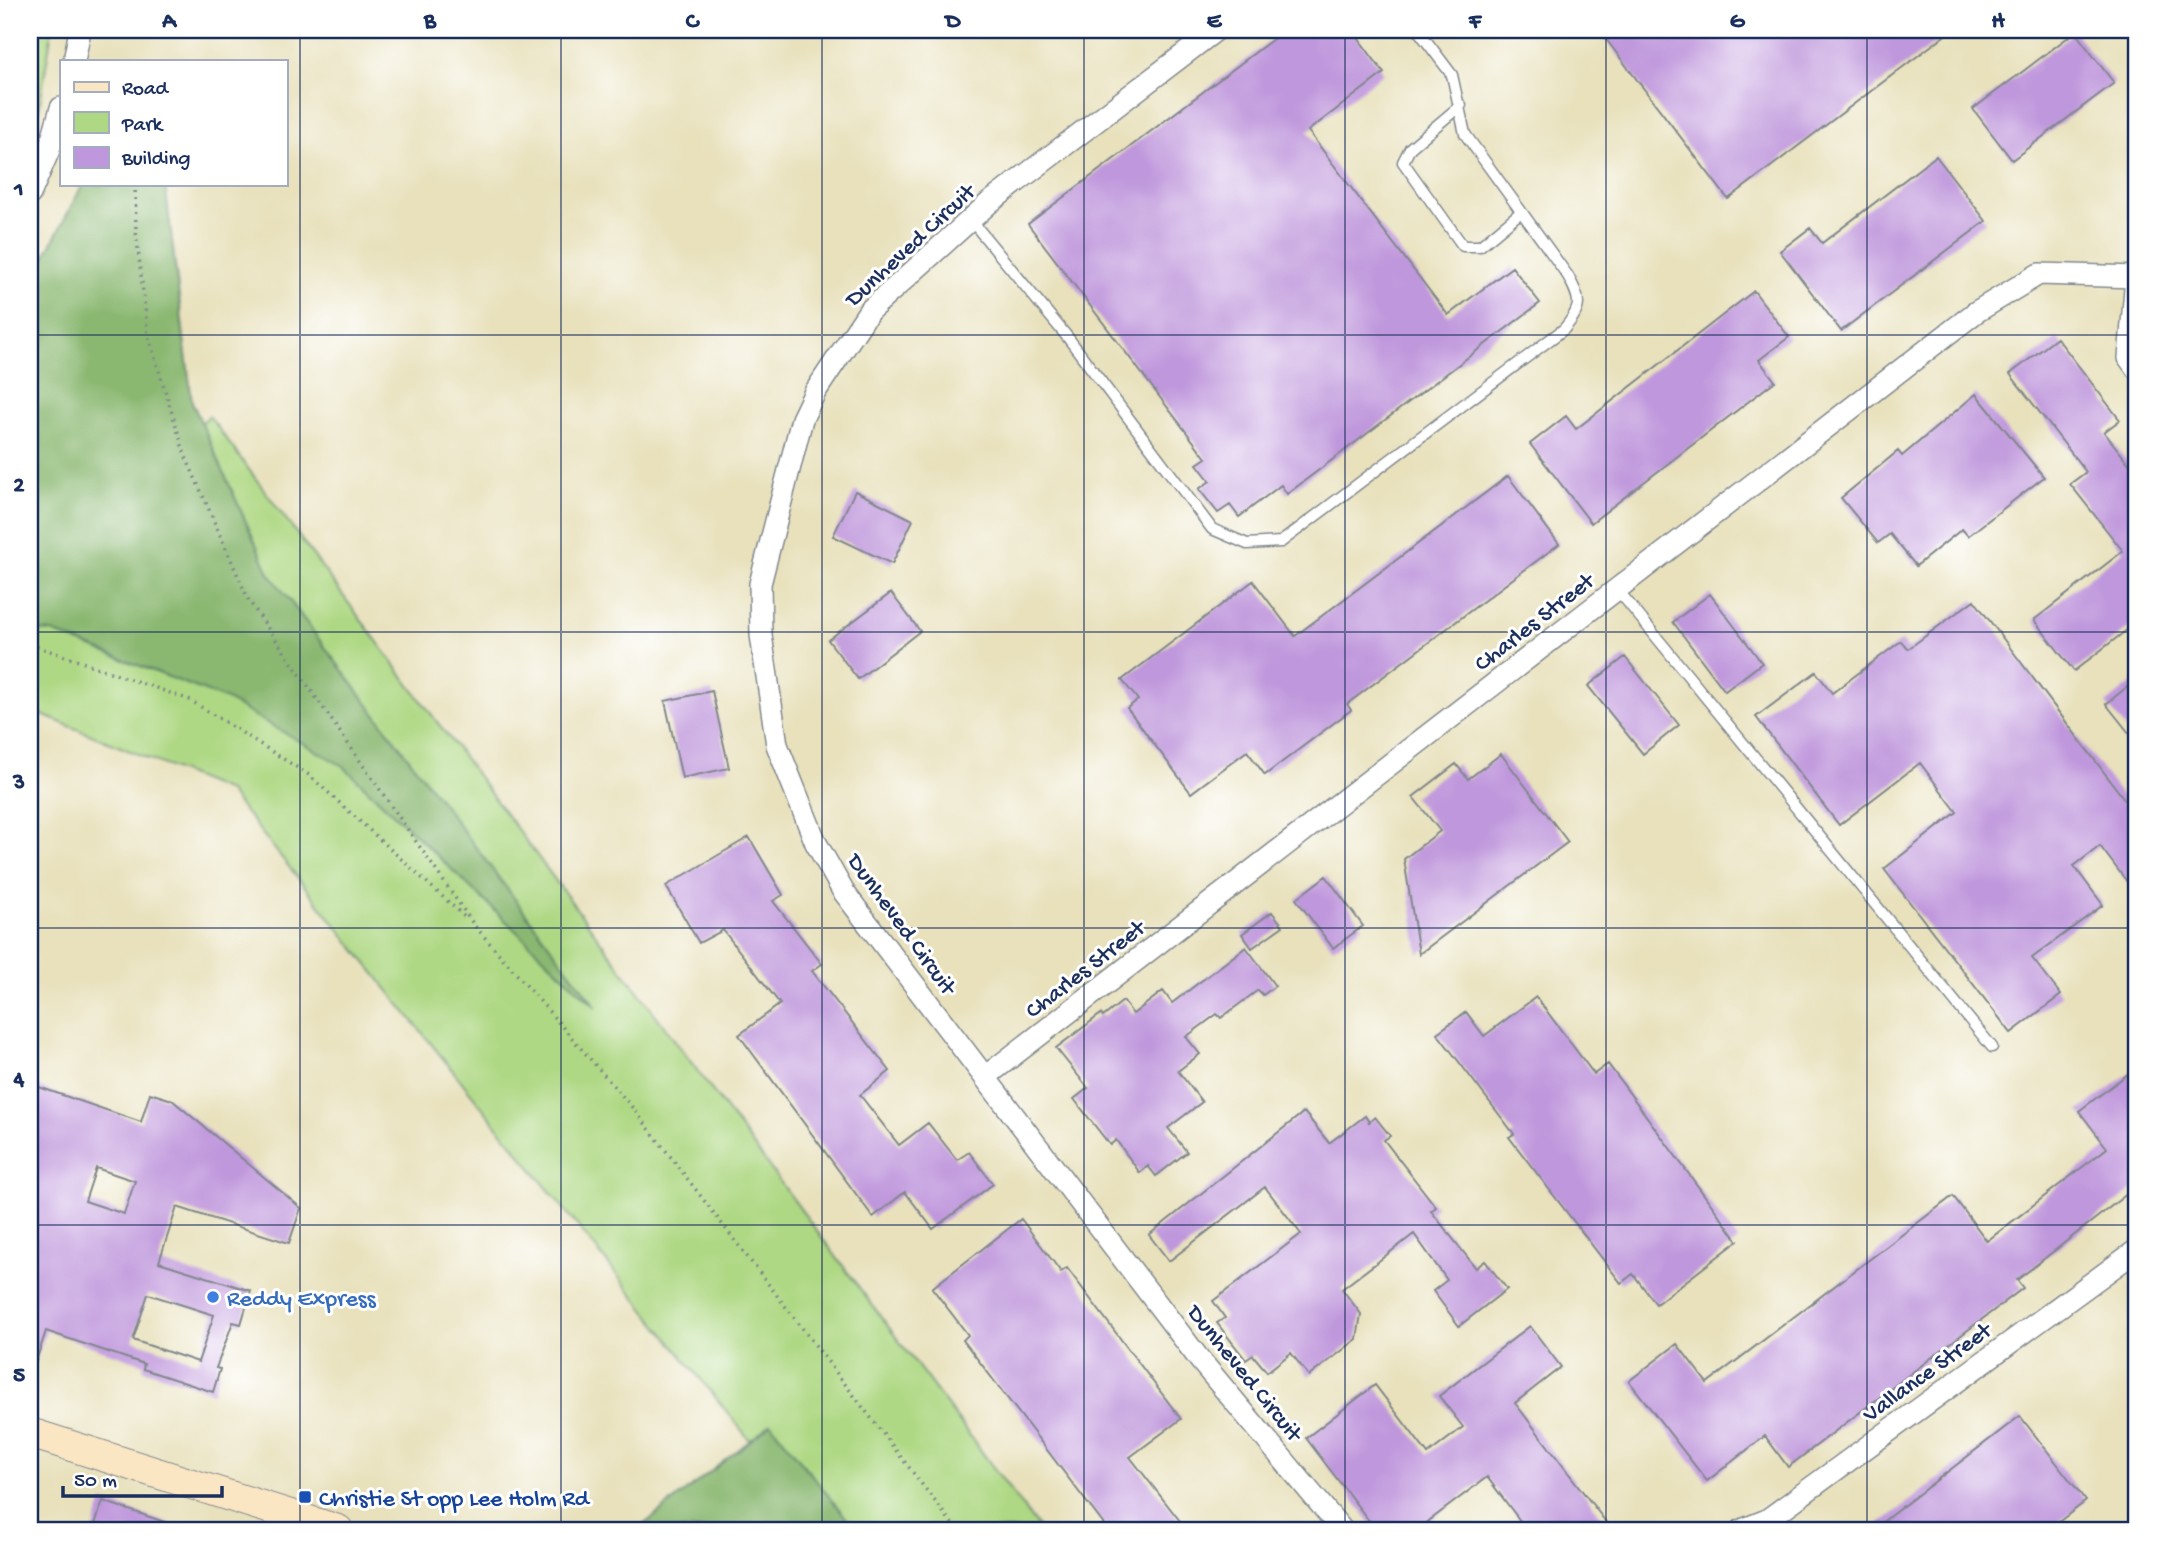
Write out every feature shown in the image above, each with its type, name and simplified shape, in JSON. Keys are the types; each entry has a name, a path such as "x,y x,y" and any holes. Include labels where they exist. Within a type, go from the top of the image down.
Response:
{"main road":[{"path":"30,1433 279,1522 338,1530"}],"street":[{"path":"74,60 80,30"},
{"name":"Dunheved Circuit","path":"1216,30 970,219 869,311 816,392 802,419 760,584 761,635 777,745 816,843 843,891 1200,1360 1342,1530"},
{"path":"30,194 49,149 60,111"},
{"name":"Charles Street","path":"985,1077 1976,312 2039,274 2137,277"},
{"path":"2137,277 2129,358 2137,369"},
{"name":"Vallance Street","path":"1742,1530 1770,1525 2137,1250"}],"lane":[{"path":"970,219 1069,340 1212,529 1247,544 1281,542 1564,329 1577,313 1579,297 1568,276 1465,134 1461,105 1452,75 1418,30"},
{"path":"1461,105 1409,148 1403,162 1463,246 1480,246 1521,212"},
{"path":"1617,589 1992,1047"}],"path":[{"path":"135,186 136,232 148,335 185,455 249,601 474,925 637,1113 957,1530"},
{"path":"30,644 190,700 309,775 474,925"}],"green space":[{"path":"30,30 52,30 39,109 30,131"},
{"path":"82,186 165,186 192,402 269,573 597,1008 343,766 223,698 52,632 30,630 30,276 44,258"},
{"path":"209,416 1040,1530 822,1530 228,791 30,710 30,555 152,470"},
{"path":"771,1424 856,1530 637,1530"}],"building":[{"path":"1285,30 1352,30 1384,73 1308,131 1448,315 1512,267 1540,303 1287,494 1281,485 1239,517 1230,505 1218,513 1199,489 1210,481 1197,464 1206,458 1028,224"},
{"path":"1599,30 1952,30 1728,199"},
{"path":"2075,32 2114,83 2012,160 1973,109"},
{"path":"1936,156 1986,221 1841,331 1780,251 1810,228 1822,243"},
{"path":"1754,291 1789,337 1759,360 1775,381 1591,523 1530,444 1566,416 1576,429"},
{"path":"2057,338 2120,420 2104,432 2137,474 2137,622 2074,671 2034,620 2123,551 2070,484 2086,472 2010,374"},
{"path":"1976,394 2044,477 1968,536 1962,529 1916,566 1890,534 1878,543 1841,498 1898,451 1902,456"},
{"path":"1508,476 1559,544 1347,704 1351,710 1265,775 1247,751 1191,793 1127,708 1138,700 1122,680 1253,581 1295,636"},
{"path":"855,491 913,520 892,564 833,536"},
{"path":"891,593 920,631 858,679 828,640"},
{"path":"1710,594 1762,663 1725,691 1673,622"},
{"path":"1974,600 2137,816 2137,895 2100,846 2074,866 2103,905 2032,958 2061,995 2011,1033 1884,869 1957,812 1920,763 1839,825 1756,717 1816,672 1832,693 1901,641 1908,649"},
{"path":"1625,657 1679,725 1643,754 1588,686"},
{"path":"2137,679 2137,743 2106,704"},
{"path":"712,691 729,768 682,778 665,701"},
{"path":"1501,754 1568,842 1419,954 1404,859 1440,831 1413,797 1456,764 1468,779"},
{"path":"749,837 783,895 773,901 822,964 812,971 890,1071 860,1095 899,1145 928,1123 957,1160 969,1152 993,1184 933,1229 905,1192 873,1217 739,1035 780,1004 723,930 699,943 666,886"},
{"path":"1326,876 1363,926 1333,948 1296,899"},
{"path":"1272,912 1283,926 1252,948 1242,934"},
{"path":"1246,947 1275,986 1263,995 1258,990 1221,1018 1217,1014 1186,1037 1200,1054 1178,1071 1202,1102 1168,1128 1187,1152 1156,1176 1148,1166 1140,1173 1116,1140 1110,1145 1074,1099 1088,1088 1056,1048 1123,1001 1133,1014 1163,991 1172,1003"},
{"path":"1536,997 1594,1074 1608,1064 1738,1241 1656,1304 1633,1274 1621,1283 1509,1137 1514,1134 1437,1033 1466,1012 1484,1036"},
{"path":"2137,1067 2137,1186 2017,1280 2023,1288 1788,1467 1765,1436 1707,1481 1629,1381 1677,1344 1707,1383 1953,1196 1987,1241 2107,1148 2079,1111"},
{"path":"30,1084 141,1122 150,1093 172,1100 301,1208 289,1243 177,1207 159,1262 251,1291 241,1324 233,1322 216,1368 220,1369 213,1392 143,1369 144,1364 46,1331 33,1370 30,1370","holes":["96,1168 135,1181 124,1214 85,1201","148,1294 214,1315 198,1362 133,1340"]},
{"path":"1304,1112 1329,1143 1365,1116 1369,1122 1375,1117 1390,1136 1384,1140 1436,1207 1431,1211 1476,1268 1485,1261 1507,1289 1459,1326 1433,1291 1447,1280 1414,1234 1342,1289 1361,1314 1357,1339 1309,1376 1291,1353 1267,1372 1253,1355 1246,1360 1217,1323 1225,1318 1213,1301 1301,1234 1265,1187 1169,1261 1149,1235"},
{"path":"1021,1219 1061,1272 1067,1268 1181,1419 1130,1457 1187,1530 1108,1530 963,1340 968,1335 932,1288"},
{"path":"1530,1326 1561,1367 1515,1403 1612,1530 1527,1530 1487,1477 1417,1530 1376,1530 1306,1438 1375,1385 1428,1454 1463,1427 1439,1396"},
{"path":"2020,1416 2086,1501 2048,1530 1872,1530"},
{"path":"103,1501 179,1527 179,1530 93,1530"}],"place":[{"name":"Reddy Express","path":"213,1297"},
{"name":"Christie St opp Lee Holm Rd","path":"305,1497"}]}
